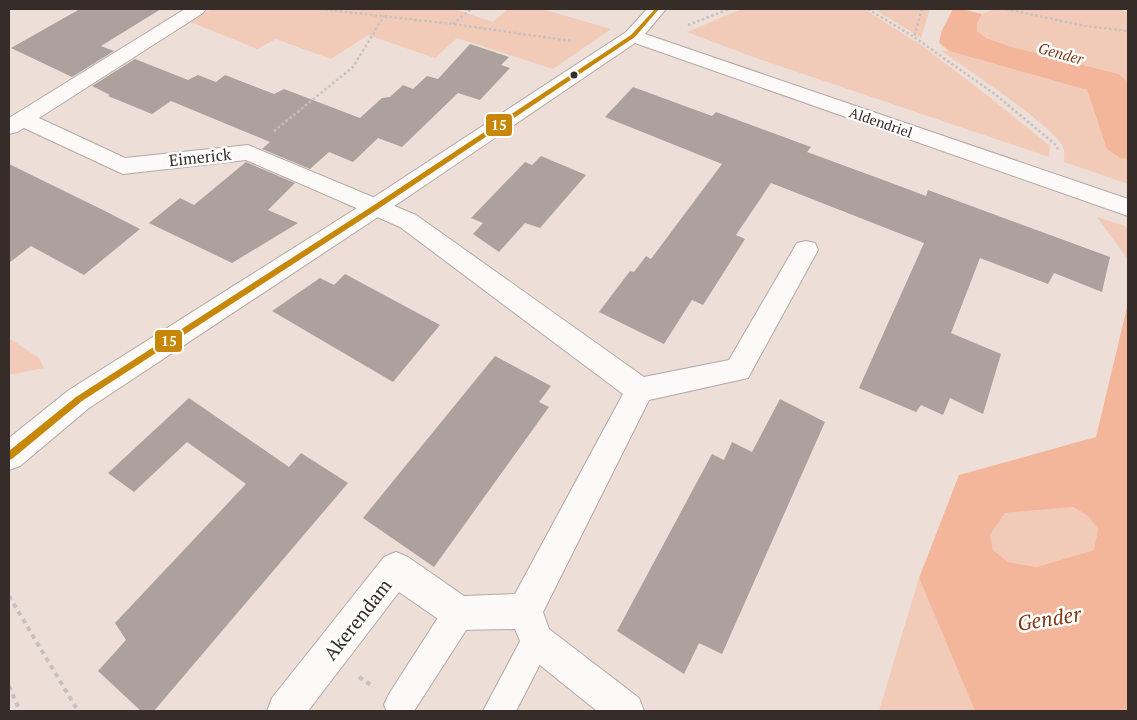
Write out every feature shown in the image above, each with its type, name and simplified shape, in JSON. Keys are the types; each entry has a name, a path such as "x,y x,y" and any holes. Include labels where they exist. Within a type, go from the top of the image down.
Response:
{"street":[{"name":"Eimerick","path":"16,123 197,9"},
{"path":"9,456 79,399 376,207 624,42 657,9"},
{"name":"Aldendriel","path":"624,42 1128,208"},
{"name":"Eimerick","path":"16,123 123,166 248,152 376,207"},
{"path":"376,207 408,221 640,390 738,370 806,250"},
{"path":"531,626 640,390"},
{"path":"9,433 79,399"},
{"name":"Akerendam","path":"285,711 396,569 459,613"},
{"path":"459,613 531,626 614,707"}],"lane":[{"path":"400,705 459,613"},
{"path":"499,711 531,626"}],"path":[{"path":"320,9 624,42"},
{"path":"453,24 471,9"},
{"path":"868,9 914,37 996,95 1057,146 1059,162 1053,182"},
{"path":"914,37 922,9"},
{"path":"1006,9 1085,26 1128,31"},
{"path":"248,152 354,68 384,16"},
{"path":"9,596 78,711"},
{"path":"9,686 20,711"}],"shaded area":[{"path":"212,9 454,9 493,22 508,9 542,9 611,29 553,69 457,38 435,58 368,35 331,59 276,39 257,49 188,21"},
{"path":"742,9 864,9 924,47 988,96 1050,146 1049,157 756,58 687,32"},
{"path":"874,9 930,9 921,38"},
{"path":"995,9 1118,9 1128,12 1128,82 1119,74 1012,47 986,38 977,31 977,23 982,14"},
{"path":"941,51 949,51 1087,90 1107,148 1120,158 1128,159 1128,184 1064,162 1063,147 1057,138 1044,126"},
{"path":"1097,217 1128,227 1128,260"},
{"path":"9,338 39,358 44,368 9,375"},
{"path":"1072,507 1088,516 1098,529 1094,550 1037,567 1008,562 993,550 990,535 1005,513"},
{"path":"919,578 975,711 879,711"}],"water":[{"path":"953,9 962,9 982,14 977,23 977,31 986,38 1012,47 1119,74 1128,82 1128,159 1120,158 1107,149 1087,90 949,51 939,43 942,30"},
{"name":"Gender","path":"1128,303 1128,711 975,711 919,578 959,475 1096,437","holes":["1073,507 1088,516 1098,529 1094,550 1037,567 1008,562 993,550 990,535 1005,513"]}],"building":[{"path":"80,9 161,9 101,46 114,51 72,77 11,48"},
{"path":"470,44 509,57 501,65 510,68 480,100 458,93 402,147 378,138 353,162 329,152 310,169 262,149 270,142 171,101 152,114 108,96 110,95 92,86 135,59 188,80 198,75 216,82 225,75 274,94 284,89 360,118 382,98 390,97 403,85 413,89 427,76 438,79"},
{"path":"633,87 712,116 716,112 811,147 807,152 926,196 928,190 1110,257 1102,292 1054,273 1048,284 980,258 951,333 1001,354 983,414 950,398 943,415 921,405 916,412 859,388 924,243 771,183 736,235 745,239 703,305 692,300 664,344 599,312 630,271 634,272 646,256 651,259 722,164 605,117"},
{"path":"541,156 586,175 540,228 525,223 499,252 473,234 483,223 471,218 525,162 532,165"},
{"path":"246,162 295,183 268,210 298,223 232,263 149,223 180,198 194,205"},
{"path":"9,164 140,229 84,275 31,246 9,263"},
{"path":"345,274 440,325 393,382 272,311 320,278 334,285"},
{"path":"495,356 551,386 539,402 549,407 434,567 363,518"},
{"path":"189,398 289,467 301,453 348,483 154,711 141,711 98,671 126,640 115,623 246,484 187,442 134,492 108,473"},
{"path":"780,399 825,422 722,654 699,643 684,674 617,631 712,454 724,460 732,442 752,452"}],"transit line":[{"name":"15","path":"9,456 79,399 376,207 633,36 657,9"}]}
